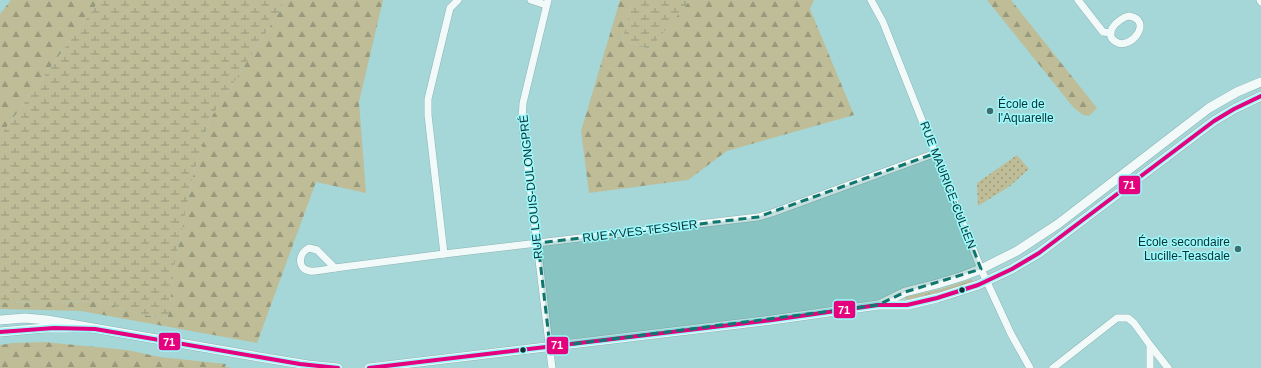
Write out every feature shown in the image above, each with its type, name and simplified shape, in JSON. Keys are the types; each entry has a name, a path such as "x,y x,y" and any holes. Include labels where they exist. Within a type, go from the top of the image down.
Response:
{"street":[{"path":"444,254 428,115 428,99 450,8 458,0"},
{"name":"RUE LOUIS-DULONGPRÉ","path":"531,0 547,2 523,103 522,119 552,368"},
{"name":"RUE MAURICE-CULLEN","path":"871,0 883,22 981,269 1011,334 1030,368"},
{"path":"1078,0 1103,32 1111,33"},
{"path":"1125,17 1136,18 1140,24 1140,31 1138,35 1124,44 1120,44 1114,40 1111,33 1113,26 1125,17"},
{"path":"878,305 905,292 947,282 981,269 1010,255 1041,236 1209,108 1238,92 1261,82"},
{"path":"369,368 787,318 878,305 907,305 955,293 987,282 1046,249 1214,121 1234,109 1261,96"},
{"name":"RUE YVES-TESSIER","path":"335,268 317,250 309,248 301,255 300,259 302,266 311,271 758,217 787,208 936,153"},
{"path":"0,320 25,318 40,319 317,367 338,368"},
{"path":"1053,368 1117,318 1128,318 1134,323 1168,368"},
{"path":"0,332 54,328 95,329"},
{"path":"1150,345 1150,368"}],"highlighted area":[{"path":"936,153 981,269 905,292 878,305 550,347 538,243 758,217"}],"green space":[{"path":"11,0 100,0 0,136 0,14"},
{"path":"100,0 284,0 281,9 210,119 194,172 175,262 167,319 145,315 97,301 0,303 0,136"},
{"path":"284,0 383,0 359,102 366,193 316,182 257,343 81,311 0,309 0,303 97,301 145,315 167,319 175,262 194,172 210,119 281,9"},
{"path":"620,0 633,0 622,41 650,49 690,0 814,0 810,9 854,115 727,151 688,180 589,193 581,131"},
{"path":"633,0 690,0 650,49 622,41"},
{"path":"987,0 1011,0 1097,108 1089,116 1083,115 1073,107"},
{"path":"1017,155 1029,169 1010,186 978,206 977,183"},
{"path":"972,279 973,282 947,290 906,300 905,297 941,289"},
{"path":"44,342 127,350 160,357 226,364 225,367 233,368 0,368 0,345"}],"transit line":[{"name":"71","path":"369,368 772,320 878,305 907,305 937,298 978,285 1012,269 1039,253 1214,121 1234,109 1261,96"},
{"name":"71","path":"0,332 54,328 95,329 300,364 338,368"}],"place":[{"name":"École de l'Aquarelle","path":"990,111"},
{"name":"École secondaire Lucille-Teasdale","path":"1238,249"}]}
